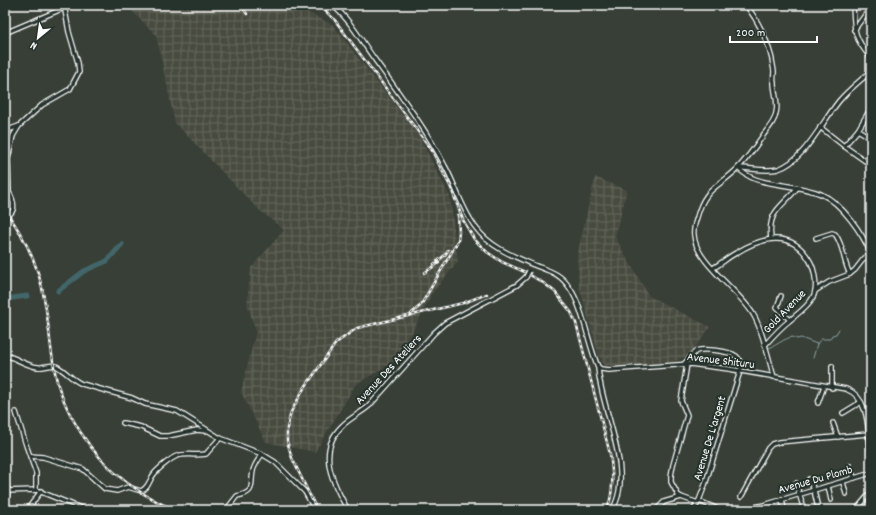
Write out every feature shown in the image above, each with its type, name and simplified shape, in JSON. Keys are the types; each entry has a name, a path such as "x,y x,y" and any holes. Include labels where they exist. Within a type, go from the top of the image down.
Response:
{"street":[{"path":"5,8 10,5"},
{"path":"332,5 356,33 432,142 446,168 469,218 485,239 497,247 556,273 569,286 576,299 598,367 601,387 619,460 620,494 618,501 612,510"},
{"path":"746,5 755,17 765,36 772,60 777,102 776,115 752,152 738,168 706,196 700,207 694,226 694,238 700,254 754,314 774,377"},
{"path":"853,5 854,30 864,50 871,58"},
{"path":"5,33 64,6 79,72 70,89 42,105 19,126 13,136 9,146 8,191"},
{"path":"854,30 869,13 871,7"},
{"path":"738,168 770,170 786,166 799,157 840,99 871,71"},
{"path":"844,146 858,130 868,113 871,112"},
{"path":"5,131 19,126"},
{"path":"820,127 871,165"},
{"path":"858,130 871,138"},
{"path":"738,168 746,175 760,182 797,188 824,195 838,206 858,230 871,253 850,274 829,282 815,291"},
{"path":"5,187 14,202 13,210 9,215 5,216"},
{"path":"771,239 770,223 774,214 797,188"},
{"path":"816,238 832,233 835,234 841,245 850,274"},
{"name":"Gold Avenue","path":"713,268 739,251 758,241 771,239 782,239 790,242 803,252 812,265 815,291 811,300 765,345"},
{"name":"Avenue Des Ateliers","path":"348,510 329,470 328,452 335,434 342,425 369,406 434,333 445,323 517,285 526,277 534,264"},
{"path":"780,296 777,307 790,320"},
{"path":"720,510 681,497 678,495 671,482 671,476 687,415 681,400 686,364 696,351 710,349 735,355 740,360 741,371"},
{"path":"5,355 39,368 52,365 79,383 126,396 145,404 177,412 220,438 262,454 275,462 305,492 315,510"},
{"name":"Avenue Shituru","path":"598,367 609,370 686,364 713,366 850,390 858,396 861,402"},
{"path":"832,366 832,388"},
{"name":"Avenue De L'argent","path":"693,510 698,502 741,371"},
{"path":"818,403 824,386"},
{"path":"843,413 861,402 865,414 871,456"},
{"path":"16,412 36,473 36,490"},
{"path":"833,423 838,437"},
{"path":"123,424 141,427 160,436 168,436 196,430 207,431"},
{"path":"741,497 768,448 772,444 779,442 868,434"},
{"path":"30,456 43,457 83,469 105,489 117,491 128,487 141,491 148,486 150,480 159,469 173,458 177,456 206,454 220,438"},
{"path":"226,510 237,496 247,494 250,491 253,472 262,454"},
{"path":"850,466 854,478"},
{"name":"Avenue Du Plomb","path":"740,510 871,473"},
{"path":"810,479 817,504"},
{"path":"5,480 5,506"},
{"path":"843,482 846,494"},
{"path":"796,483 804,510"},
{"path":"828,486 831,500"},
{"path":"6,490 41,491 86,510"},
{"path":"27,510 41,491"},
{"path":"856,510 871,492"},
{"path":"656,510 664,502 681,497"},
{"path":"782,499 784,510"}],"shaded area":[{"path":"126,5 293,5 333,25 419,136 450,197 458,262 432,293 399,359 356,384 315,452 266,442 241,392 256,331 247,304 251,268 284,230 257,208 175,123 156,35"},
{"path":"595,177 627,190 615,237 649,296 710,327 691,354 674,362 605,367 599,356 579,286 577,256"}],"waterway":[{"path":"58,291 84,271 107,261 122,244"},
{"path":"5,299 27,296"},
{"path":"769,348 793,337 797,339 801,338 817,344 821,339 830,339 839,329"},
{"path":"813,358 817,344"}],"railway":[{"path":"241,5 247,14"},
{"path":"319,5 334,19 431,149 451,188 463,220 474,239 487,252 502,262 525,272 545,284 555,292 571,312 576,323 610,454 612,482 611,496 607,510"},
{"path":"5,210 30,251 38,274 42,286 46,309 55,374 65,404 80,432 102,460 114,472 142,493 175,510"},
{"path":"411,314 421,305 458,241 458,215"},
{"path":"434,264 445,255 448,250"},
{"path":"424,273 439,263"},
{"path":"317,510 292,458 287,441 287,428 291,412 303,390 336,343 357,328 463,303 487,294"}]}
